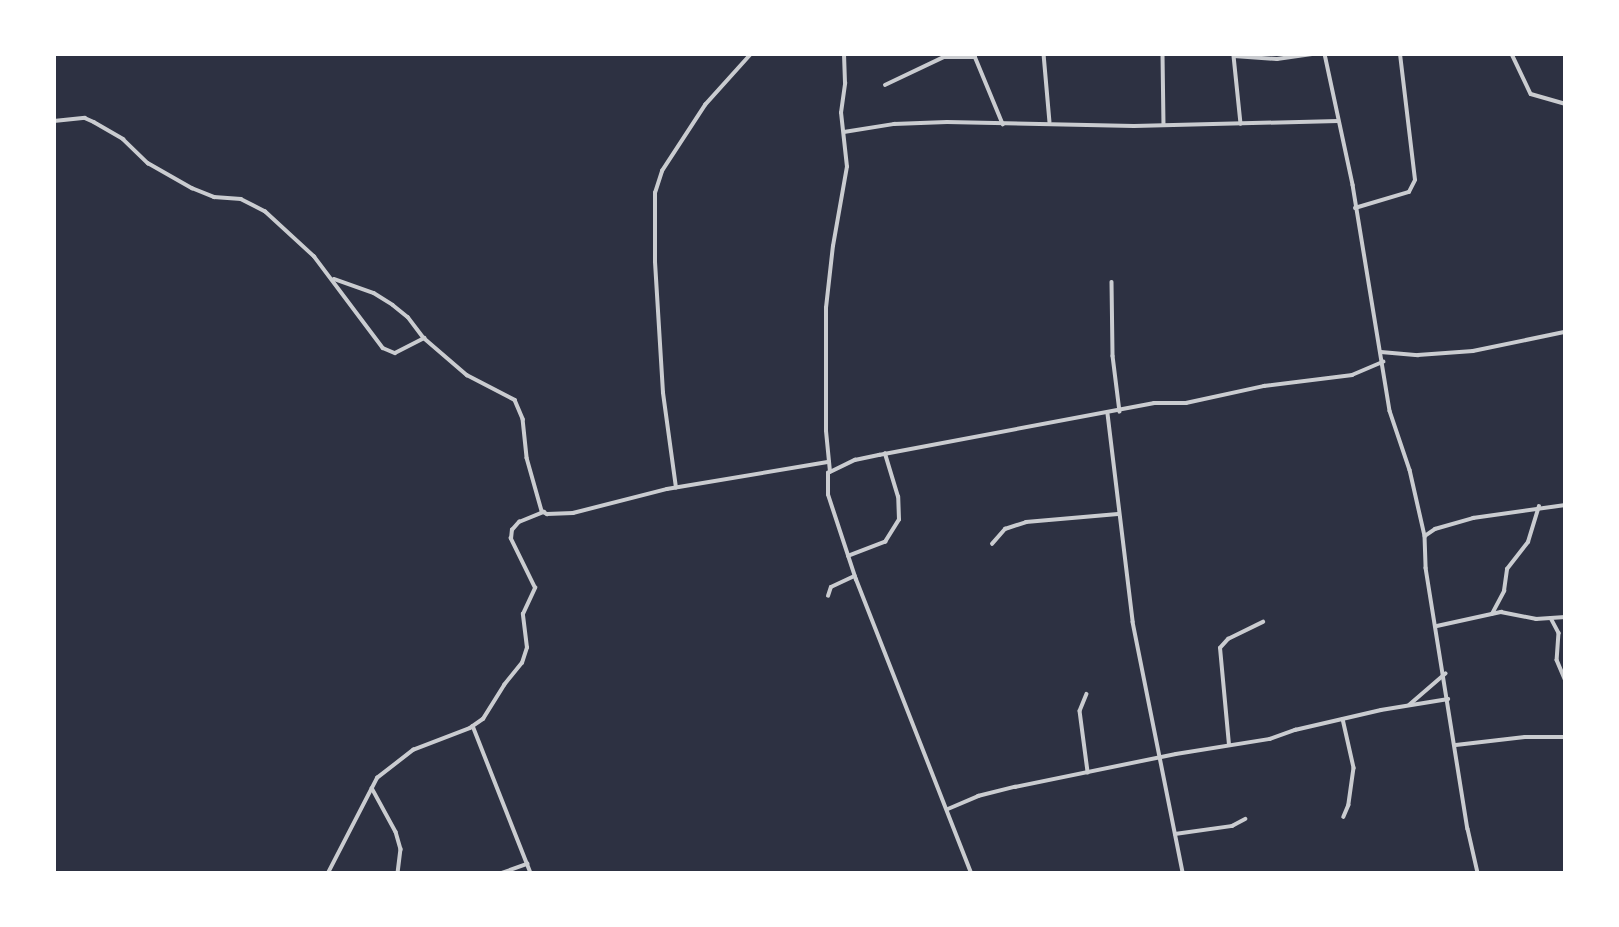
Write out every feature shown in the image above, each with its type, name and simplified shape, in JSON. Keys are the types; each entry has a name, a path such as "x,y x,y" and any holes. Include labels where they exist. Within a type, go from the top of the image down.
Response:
{"street":[{"path":"676,488 663,393 655,262 655,193 662,171 705,105 751,54"},
{"path":"844,54 845,83 841,113 847,167 831,262 827,308 830,472 828,495 855,576 971,873"},
{"path":"1044,54 1050,122"},
{"path":"1163,54 1164,125"},
{"path":"1241,124 1234,55 1278,60 1312,54"},
{"path":"1325,54 1390,411 1410,470 1425,536 1426,568 1478,873"},
{"path":"1355,208 1409,192 1415,180 1400,54"},
{"path":"1512,54 1531,94 1565,104"},
{"path":"886,85 944,57 975,56 1003,124"},
{"path":"54,121 85,118 123,139 148,163 192,188 214,197 241,200 265,211 314,256 357,317 388,352 395,353 424,338"},
{"path":"844,132 914,123 1164,125 1339,121"},
{"path":"332,278 374,293 393,304 408,317 424,338 459,369 509,395 519,406 527,458 544,512"},
{"path":"1112,282 1113,356 1120,412"},
{"path":"1381,352 1441,354 1565,332"},
{"path":"830,472 855,460 885,454 1120,412 1154,403 1186,403 1264,386 1352,375 1383,362"},
{"path":"1108,414 1119,514 1142,673 1182,873"},
{"path":"848,556 885,542 899,520 898,497 885,454"},
{"path":"328,873 372,788 392,763 413,750 473,726 493,707 503,685 526,655 523,614 534,596 535,583 511,539 512,530 519,522 544,512 573,513 676,488 829,463"},
{"path":"1425,536 1435,529 1473,518 1562,505 1565,497"},
{"path":"1492,614 1504,591 1507,569 1528,542 1539,507"},
{"path":"992,544 1005,529 1026,522 1119,514"},
{"path":"828,596 831,587 855,576"},
{"path":"1437,626 1501,612 1524,618 1565,617"},
{"path":"1551,618 1559,634 1557,660 1565,679"},
{"path":"1229,745 1220,648 1228,639 1263,622"},
{"path":"1409,705 1445,674"},
{"path":"1087,694 1080,711 1088,772"},
{"path":"948,809 978,796 1159,757 1270,740 1343,719 1448,699"},
{"path":"1343,719 1354,768 1349,805 1344,817"},
{"path":"473,726 531,873"},
{"path":"1456,745 1525,737 1565,737"},
{"path":"372,788 396,832 401,849 398,873"},
{"path":"1175,834 1231,826 1245,819"},
{"path":"502,873 527,864"}]}
